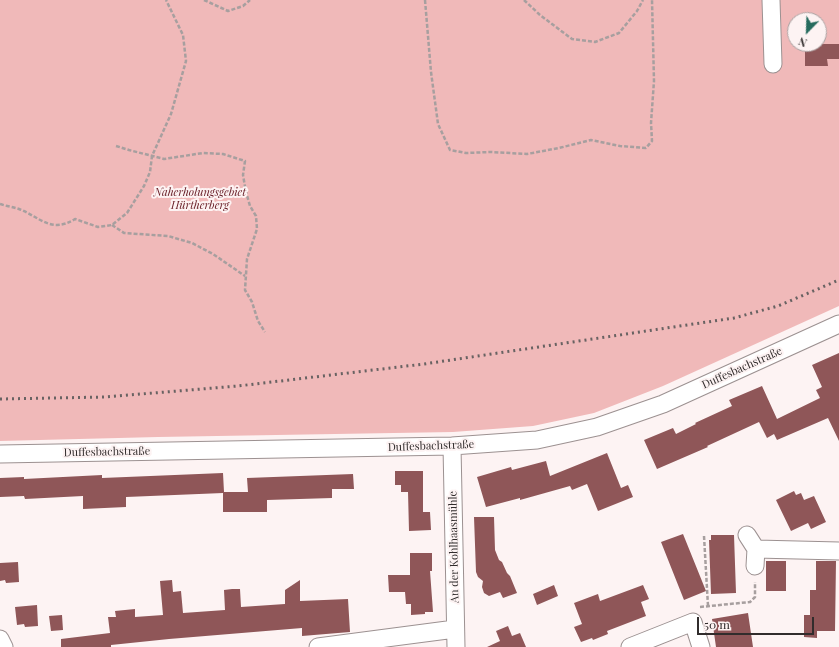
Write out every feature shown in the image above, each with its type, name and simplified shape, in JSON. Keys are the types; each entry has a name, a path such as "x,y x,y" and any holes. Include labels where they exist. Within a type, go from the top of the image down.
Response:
{"street":[{"path":"771,0 773,64"},
{"name":"Duffesbachstraße","path":"0,454 452,446 537,440 597,427 663,404 839,324"},
{"name":"An der Kohlhaasmühle","path":"452,446 456,647"},
{"path":"746,534 756,549 755,566"},
{"path":"756,549 839,551"},
{"path":"630,647 696,614 701,647"},
{"path":"318,647 455,629"},
{"path":"0,639 4,647"}],"path":[{"path":"112,226 127,213 144,186 150,172 152,156 171,114 186,60 183,35 166,0"},
{"path":"204,0 228,11 243,6 250,0"},
{"path":"425,0 430,65 438,124 450,150 466,154 492,152 527,154 591,140 620,146 646,148 652,141 651,123 654,81 652,0"},
{"path":"524,0 540,15 572,39 595,42 619,33 643,0"},
{"path":"116,146 164,159 203,152 223,154 245,161 243,175 250,206 256,216 257,229 247,259 245,290 252,302 258,321 265,332"},
{"path":"0,204 19,209 50,225 66,225 75,219 98,227 112,226 124,233 168,236 192,243 213,254 245,276"},
{"path":"704,536 708,606"},
{"path":"696,614 708,606 750,602 755,597 755,566"}],"green space":[{"name":"Naherholungsgebiet Hürtherberg","path":"0,0 839,0 839,306 663,386 594,413 533,426 453,432 0,441"}],"building":[{"path":"827,44 839,44 839,59 827,59 828,66 805,66 805,52 827,52"},
{"path":"839,353 839,441 828,418 777,440 774,434 767,438 759,422 707,446 708,447 657,469 644,440 673,428 676,434 696,424 695,423 732,406 729,400 762,386 777,419 820,398 816,390 822,387 812,365"},
{"path":"607,453 621,488 628,485 633,497 598,511 587,484 572,490 570,486 520,500 520,498 486,507 477,477 511,467 512,470 546,461 550,476"},
{"path":"395,471 423,471 423,512 430,512 431,530 409,531 408,492 401,492 401,485 395,485"},
{"path":"223,473 224,492 248,492 247,478 353,474 354,489 332,489 332,498 267,500 267,512 223,512 223,493 126,497 126,507 83,509 83,496 25,499 24,496 0,497 0,478 24,477 24,479 102,475 102,478"},
{"path":"794,491 796,495 801,493 804,500 814,496 826,522 811,529 808,523 791,531 776,500"},
{"path":"474,517 494,517 495,550 499,560 502,562 510,576 517,593 503,598 500,592 489,596 484,593 482,587 483,581 478,577 476,572"},
{"path":"683,534 706,591 684,600 661,542"},
{"path":"711,535 734,535 736,593 711,594 709,540 711,540"},
{"path":"410,553 432,553 432,571 430,571 433,612 411,615 411,604 406,604 405,592 389,592 388,575 410,575"},
{"path":"766,561 786,561 786,591 766,591"},
{"path":"816,561 836,561 835,631 817,631 817,638 804,637 804,615 810,615 810,590 816,590"},
{"path":"18,562 19,582 6,583 5,580 0,581 0,563"},
{"path":"172,580 173,592 181,591 183,613 225,610 224,590 232,589 240,589 241,607 285,604 285,590 300,580 300,601 348,599 350,632 302,636 302,628 169,639 111,645 111,647 61,647 61,639 110,633 108,617 116,617 115,611 135,609 135,617 163,615 160,581"},
{"path":"554,585 558,596 537,605 533,594"},
{"path":"643,585 649,599 641,602 646,616 607,631 608,634 593,640 592,638 581,642 574,627 582,624 574,603 598,594 600,601"},
{"path":"37,605 38,626 25,627 24,624 17,625 15,607"},
{"path":"748,613 753,647 716,647 712,619"},
{"path":"62,615 63,630 51,631 49,616"},
{"path":"508,626 512,636 520,633 526,647 487,647 500,641 496,631"}],"railway":[{"path":"0,399 105,397 238,386 424,364 734,318 778,306 839,280"}]}
